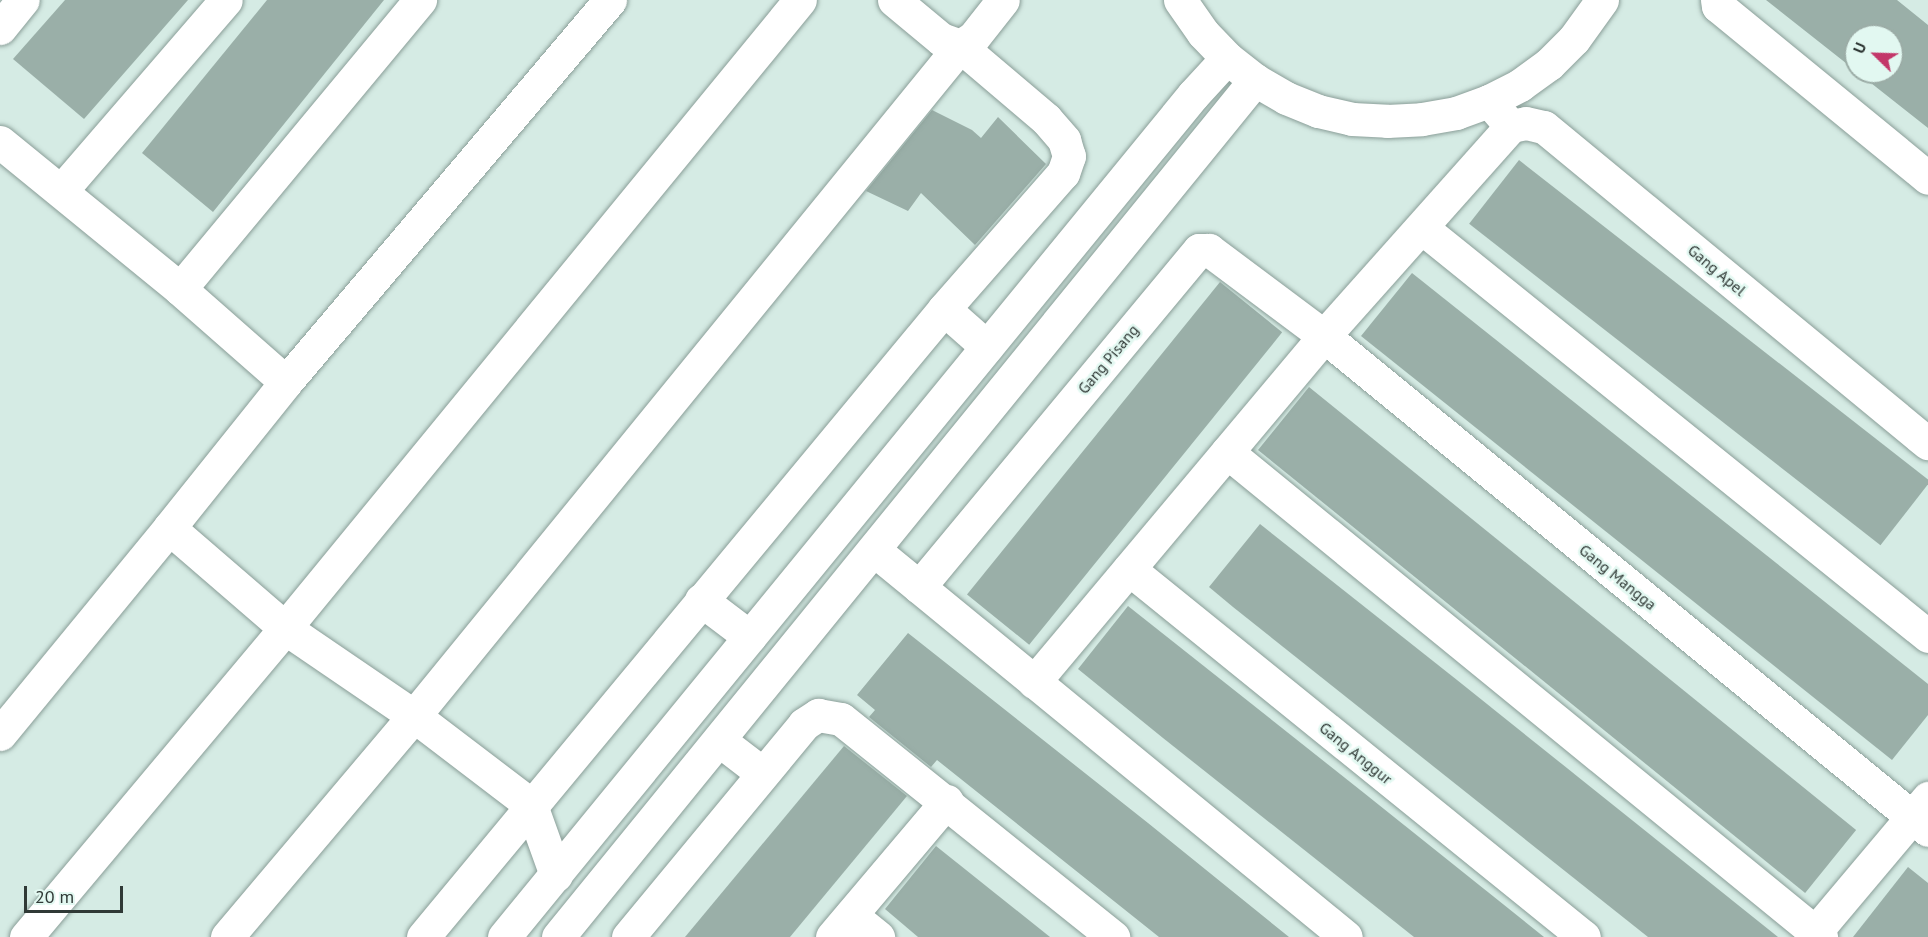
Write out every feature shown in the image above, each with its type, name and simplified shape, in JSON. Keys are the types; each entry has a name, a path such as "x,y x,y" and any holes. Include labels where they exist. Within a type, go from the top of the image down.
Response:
{"street":[{"path":"0,28 23,0"},
{"path":"61,191 225,0"},
{"path":"180,289 420,0"},
{"path":"1,731 170,528 286,382 610,0"},
{"path":"26,937 285,628 800,0"},
{"path":"423,937 944,309 1063,173 1069,156 1064,140 1046,119 960,46 941,39 894,0"},
{"path":"227,937 414,716 960,46 973,38 1003,0"},
{"path":"1180,0 1203,33 1227,58 1255,80 1286,98 1318,111 1352,118 1387,121 1422,119 1456,112 1500,114"},
{"path":"1034,682 1324,336 1422,228 1520,85 1549,64 1574,39 1602,0"},
{"path":"1716,0 1718,6 1928,178"},
{"path":"504,937 1193,95 1227,58"},
{"path":"558,937 1255,80"},
{"name":"Gang Apel","path":"1500,114 1526,123 1544,126 1928,443"},
{"path":"0,142 180,289 286,382"},
{"path":"1422,228 1928,636"},
{"name":"Gang Pisang","path":"919,587 1199,250 1209,250 1324,336"},
{"path":"944,309 987,347"},
{"name":"Gang Mangga","path":"1324,336 1923,815"},
{"path":"1227,452 1816,935 1923,815"},
{"path":"170,528 285,628 414,716 531,805 556,875"},
{"path":"874,550 1346,937"},
{"name":"Gang Anggur","path":"1129,568 1584,937"},
{"path":"701,600 750,637"},
{"path":"628,937 762,773 804,724 818,715 841,718 947,801 1113,937"},
{"path":"719,740 762,773"},
{"path":"878,937 841,926 947,801"}],"building":[{"path":"65,0 188,0 84,119 13,59"},
{"path":"267,0 384,0 213,212 142,153"},
{"path":"1766,0 1897,0 1928,25 1928,128 1872,84 1904,84 1904,24 1844,24 1844,62"},
{"path":"932,110 972,130 981,138 998,117 1046,164 975,245 921,193 908,211 866,191"},
{"path":"1519,160 1928,480 1928,484 1880,545 1469,224"},
{"path":"1412,273 1928,684 1928,715 1892,760 1361,336"},
{"path":"1220,282 1282,332 1029,645 967,594"},
{"path":"1309,387 1856,830 1805,893 1258,450"},
{"path":"1260,524 1778,937 1648,937 1233,607 1209,587"},
{"path":"1128,606 1544,937 1414,937 1163,738 1078,669"},
{"path":"908,633 1289,937 1159,937 937,760 931,767 869,717 875,710 857,695"},
{"path":"844,746 907,796 790,937 685,937"},
{"path":"936,846 1050,937 918,937 885,909"},
{"path":"1908,867 1928,883 1928,937 1853,937"}]}
